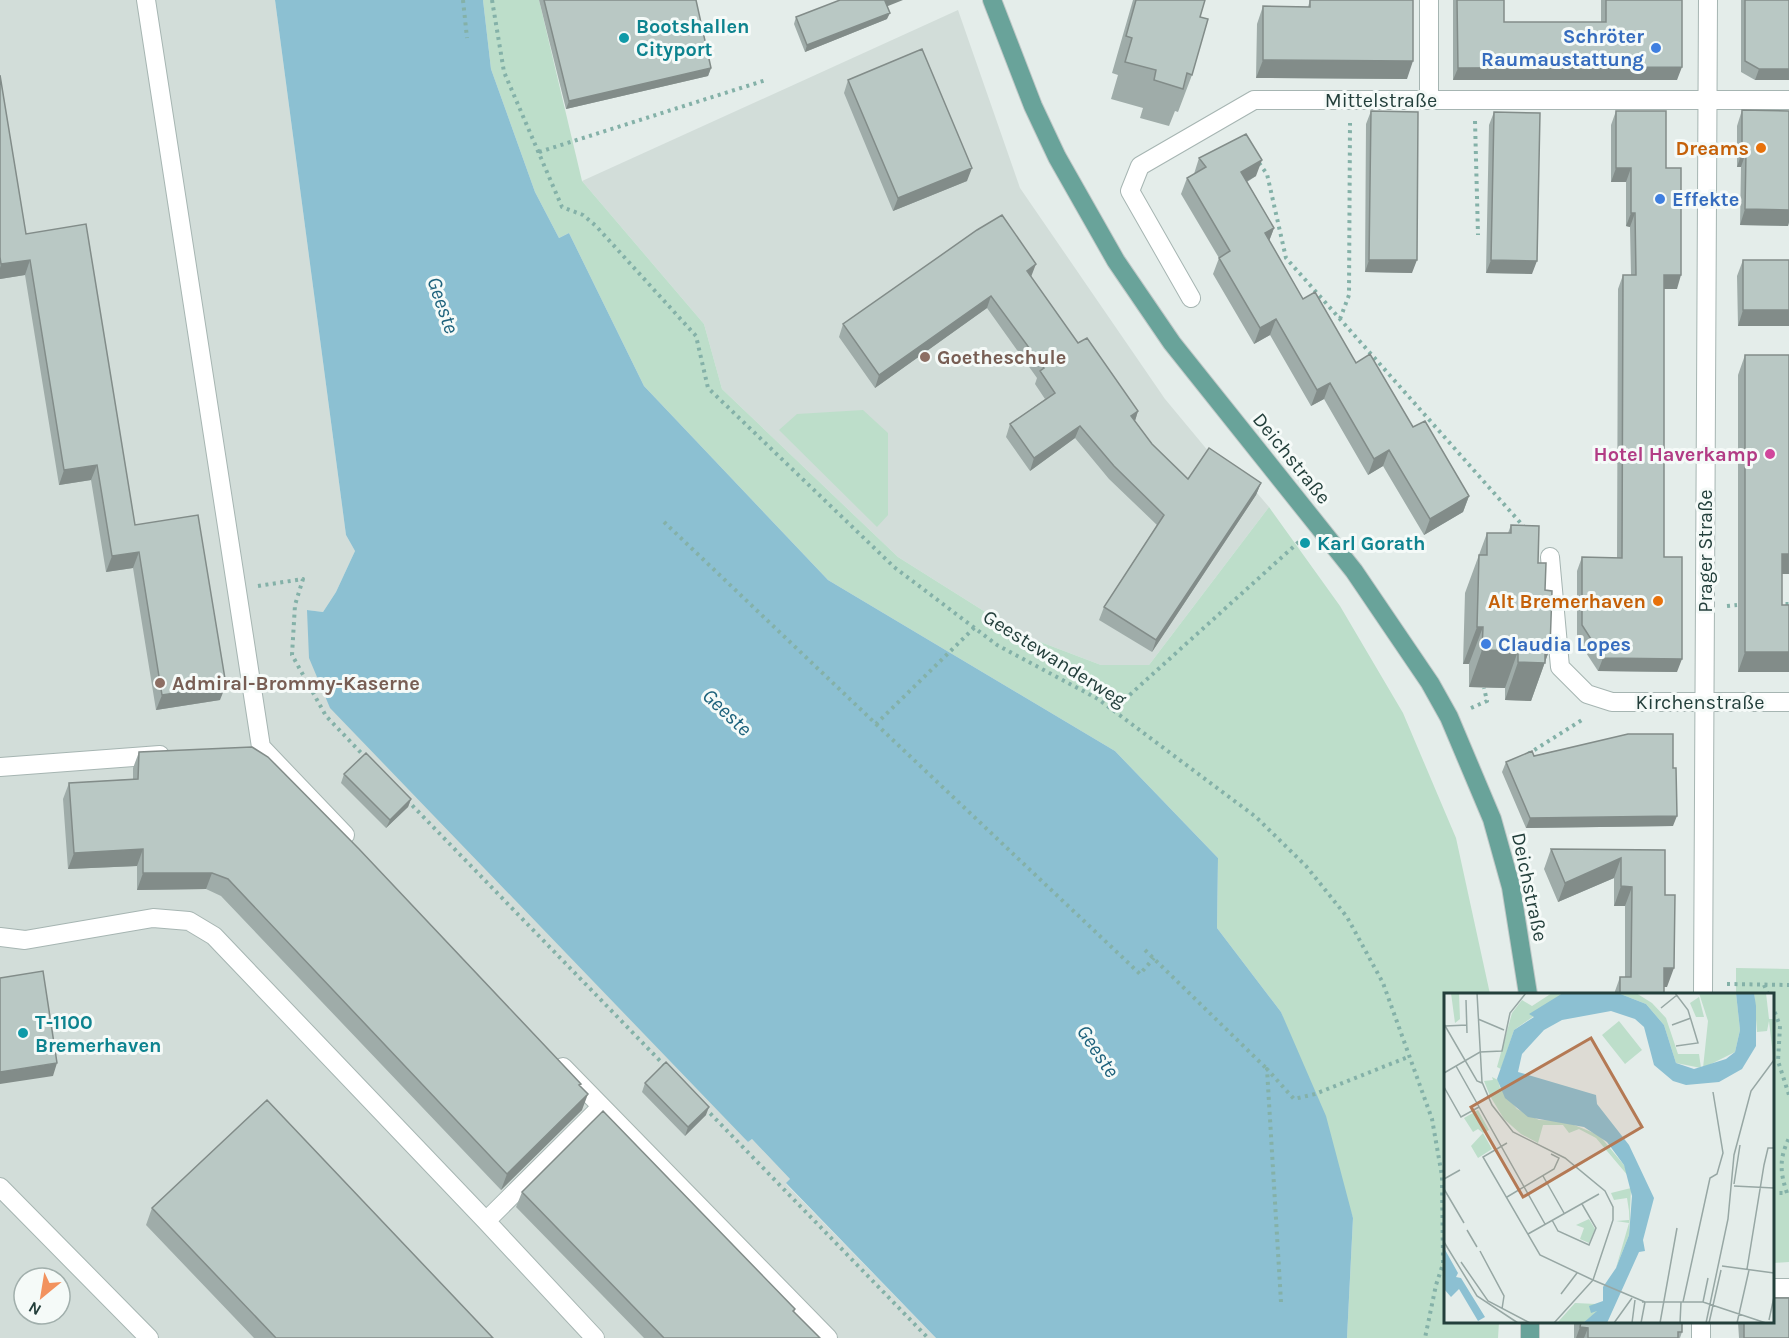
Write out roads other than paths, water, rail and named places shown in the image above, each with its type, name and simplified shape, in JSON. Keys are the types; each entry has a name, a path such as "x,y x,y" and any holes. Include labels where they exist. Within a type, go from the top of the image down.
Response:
{"main road":[{"name":"Deichstraße","path":"992,0 1033,106 1058,157 1116,261 1172,343 1354,571 1430,683 1449,717 1477,781 1511,887 1528,993"}],"street":[{"path":"146,0 237,590 255,747 358,849"},
{"path":"1429,0 1429,100"},
{"name":"Prager Straße","path":"1703,989 1708,0"},
{"name":"Mittelstraße","path":"1191,298 1130,191 1140,166 1254,100 1789,100"},
{"name":"Kirchenstraße","path":"1550,557 1560,667 1587,694 1612,702 1789,702"},
{"path":"0,767 178,753"},
{"path":"0,937 25,940 153,918 189,921 214,936 595,1338"},
{"path":"552,1055 828,1338"},
{"path":"486,1221 601,1107"},
{"path":"0,1187 148,1338"}],"water":[{"name":"Geeste","path":"275,0 483,0 491,69 535,192 559,238 569,233 644,386 828,580 1115,751 1218,858 1217,928 1281,1012 1326,1116 1353,1218 1347,1338 936,1338 786,1183 790,1179 752,1139 748,1142 330,708 309,658 307,610 323,612 336,592 355,551 346,535"}],"place":[{"name":"Bootshallen Cityport","path":"624,38"},
{"name":"Schröter Raumaustattung","path":"1656,48"},
{"name":"Dreams","path":"1761,148"},
{"name":"Effekte","path":"1660,199"},
{"name":"Goetheschule","path":"925,357"},
{"name":"Hotel Haverkamp","path":"1770,454"},
{"name":"Karl Gorath","path":"1305,543"},
{"name":"Alt Bremerhaven","path":"1658,601"},
{"name":"Claudia Lopes","path":"1486,644"},
{"name":"Admiral-Brommy-Kaserne","path":"160,683"},
{"name":"T-1100 Bremerhaven","path":"23,1033"}]}
